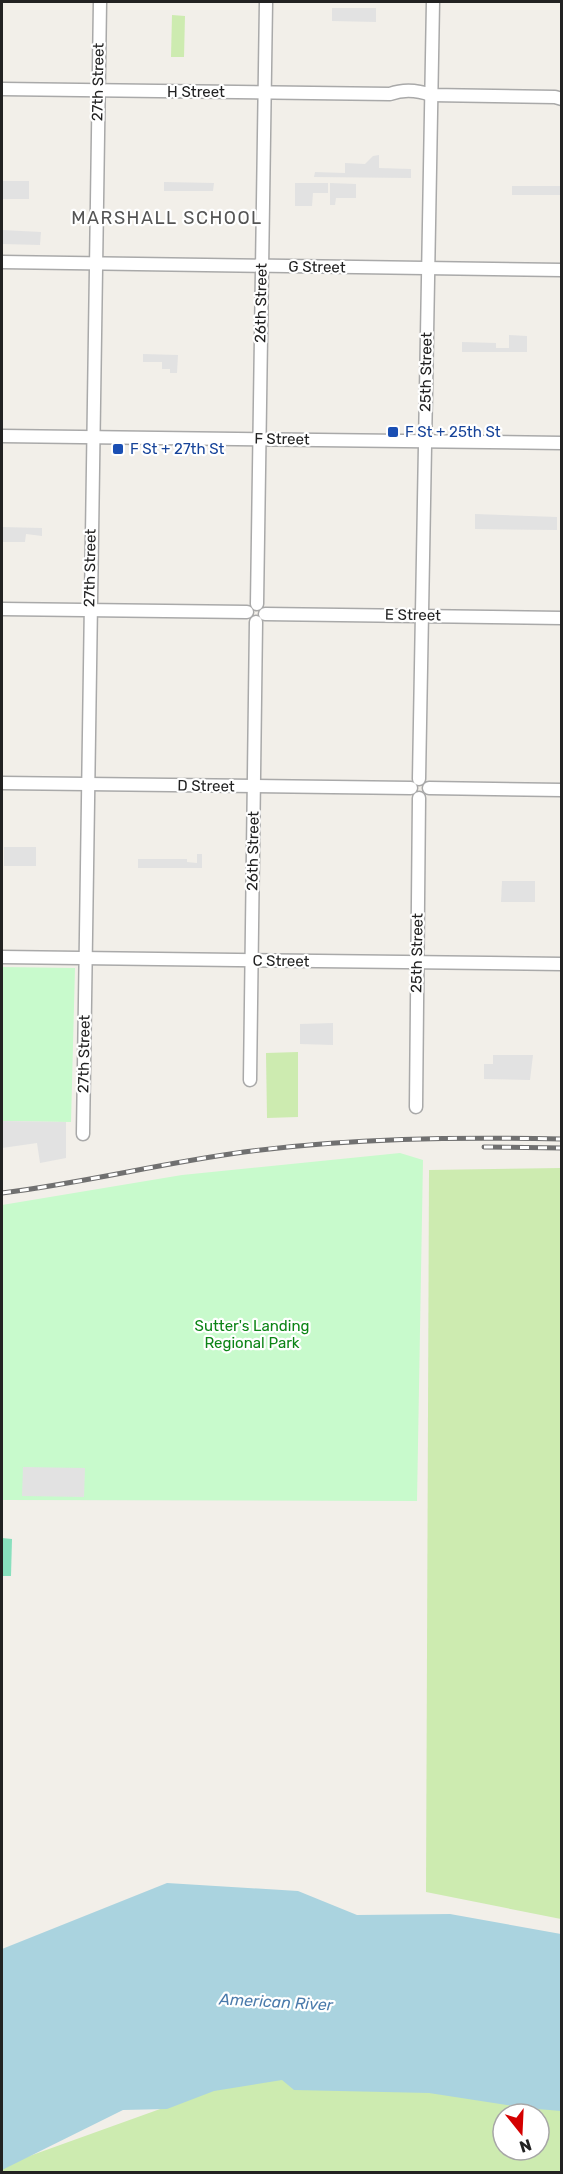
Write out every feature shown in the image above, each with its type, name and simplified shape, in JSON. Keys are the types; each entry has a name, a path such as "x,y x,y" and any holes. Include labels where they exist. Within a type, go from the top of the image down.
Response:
{"street":[{"name":"27th Street","path":"83,1134 100,2"},
{"name":"26th Street","path":"257,604 266,2"},
{"name":"25th Street","path":"416,1107 420,798 427,794 420,785 433,2"},
{"name":"H Street","path":"2,89 390,94 399,91 419,91 431,95 559,97"},
{"name":"G Street","path":"2,262 561,270"},
{"name":"F Street","path":"2,436 561,443"},
{"path":"257,604 263,607 260,618 249,619 247,612 250,606 257,604"},
{"path":"2,609 247,612"},
{"name":"E Street","path":"260,618 422,615 561,618"},
{"name":"26th Street","path":"250,1080 254,786 260,618"},
{"name":"D Street","path":"2,783 420,785 561,790"},
{"name":"C Street","path":"2,957 561,964"}],"green space":[{"path":"172,15 185,16 184,57 171,57"},
{"path":"2,967 75,968 71,1122 2,1121"},
{"path":"298,1052 298,1117 267,1118 266,1053"},
{"name":"Sutter's Landing Regional Park","path":"400,1153 423,1160 417,1501 2,1500 2,1205 182,1175"},
{"path":"562,1168 561,1919 426,1892 429,1170"},
{"path":"2,1538 12,1539 11,1576 2,1576"},
{"path":"296,2060 561,2101 561,2172 2,2172 2,2167"}],"shaded area":[{"path":"332,8 376,8 376,22 332,21"},
{"path":"379,155 379,168 411,169 411,178 314,177 315,172 345,173 345,163 365,164 373,156"},
{"path":"2,181 29,181 29,199 2,199"},
{"path":"164,182 214,183 213,191 164,191"},
{"path":"295,183 328,183 328,193 313,193 312,206 295,206"},
{"path":"330,183 356,184 356,198 336,198 335,205 330,205"},
{"path":"512,186 561,186 561,195 512,195"},
{"path":"2,230 41,232 40,245 2,244"},
{"path":"509,335 527,336 527,352 462,352 462,342 496,343 496,348 509,348"},
{"path":"143,354 178,355 177,373 170,373 170,369 162,369 162,362 143,362"},
{"path":"475,514 557,517 557,530 475,529"},
{"path":"2,527 42,528 42,536 26,534 25,542 2,542"},
{"path":"4,847 36,847 36,866 4,866"},
{"path":"197,854 202,854 202,868 138,868 138,859 187,859 187,862 197,863"},
{"path":"502,881 535,881 535,902 501,902"},
{"path":"333,1023 333,1045 300,1044 300,1024"},
{"path":"493,1055 533,1055 530,1080 484,1079 484,1064 493,1064"},
{"path":"2,1121 66,1122 66,1158 40,1163 37,1143 2,1148"},
{"path":"23,1467 85,1468 84,1497 22,1496"}],"water":[{"name":"American River","path":"167,1883 298,1891 357,1915 450,1914 561,1934 561,2111 551,2110 551,2102 491,2103 429,2093 294,2090 282,2080 214,2091 167,2109 123,2110 2,2170 2,1949"}],"railway":[{"path":"2,1193 284,1147 403,1140 562,1139"},
{"path":"484,1147 562,1148"}],"place":[{"name":"F St + 25th St","path":"393,432"},
{"name":"F St + 27th St","path":"118,449"}],"district":[{"name":"MARSHALL SCHOOL","path":"167,218"}]}
